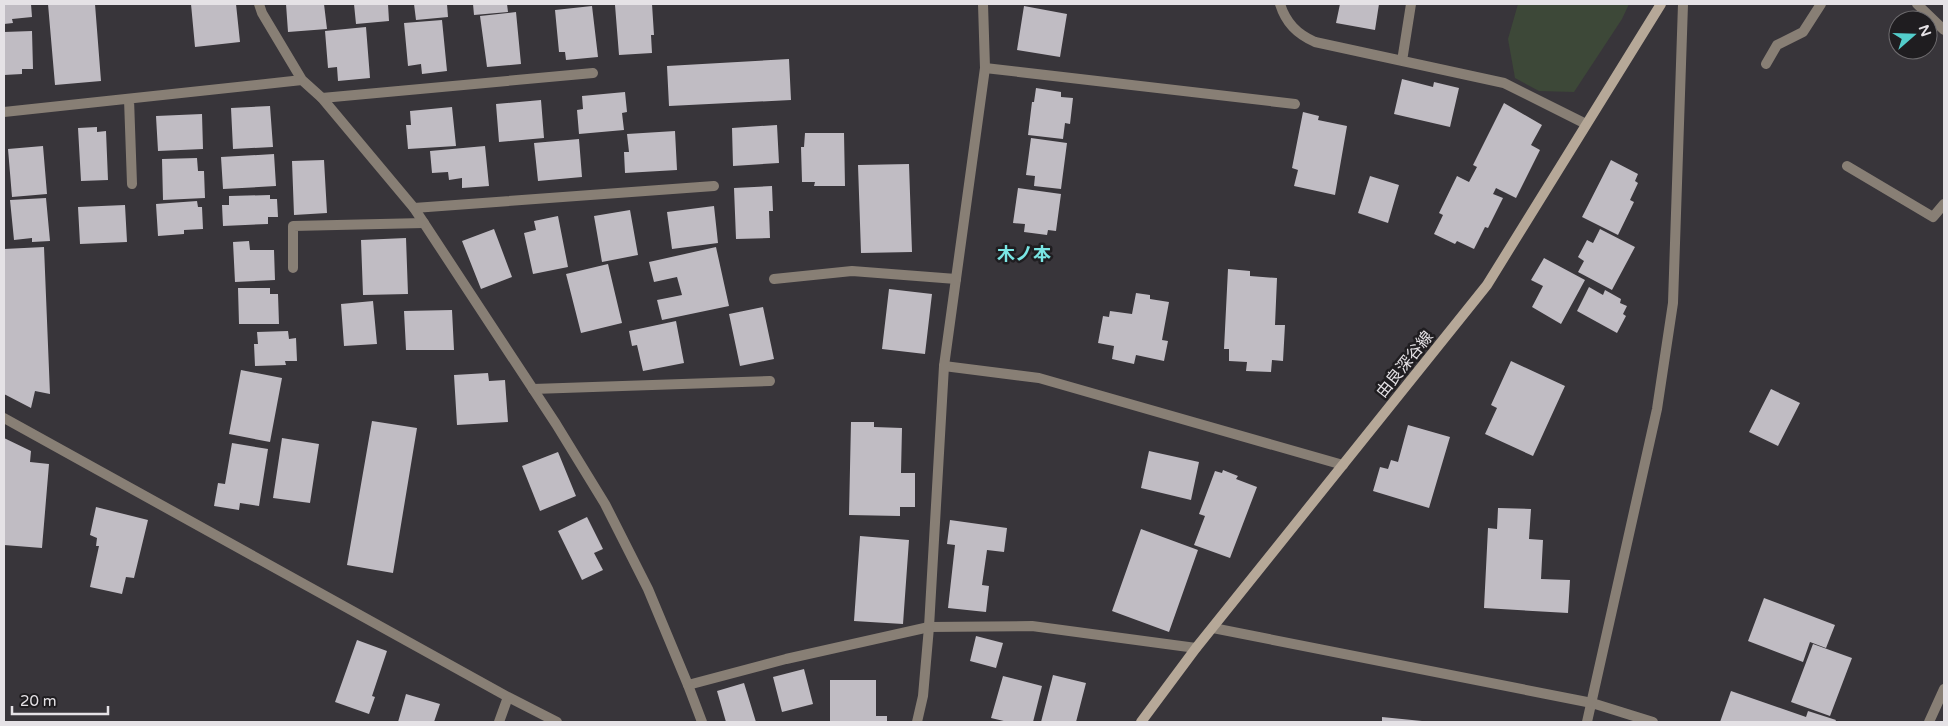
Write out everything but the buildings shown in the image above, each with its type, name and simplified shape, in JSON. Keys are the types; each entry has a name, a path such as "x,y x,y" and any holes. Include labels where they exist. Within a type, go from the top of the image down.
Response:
{"main road":[{"name":"由良深谷線","path":"1141,722 1196,648 1487,285 1661,4"}],"street":[{"path":"259,4 262,13 302,80 322,98 414,208 606,504 648,588 702,722"},
{"path":"917,722 922,696 929,627 944,366 985,68 983,4"},
{"path":"1280,4 1282,12 1294,31 1304,38 1504,83 1586,124"},
{"path":"1402,61 1411,4"},
{"path":"1587,722 1656,408 1673,303 1683,4"},
{"path":"1766,64 1777,45 1803,32 1821,4"},
{"path":"1917,4 1944,30"},
{"path":"985,68 1295,104"},
{"path":"322,98 593,73"},
{"path":"4,112 302,80"},
{"path":"129,99 132,184"},
{"path":"1847,166 1933,217 1944,204"},
{"path":"414,208 714,186"},
{"path":"293,268 292,226 424,223"},
{"path":"774,279 852,271 956,279"},
{"path":"944,366 1039,378 1343,464"},
{"path":"533,389 770,382"},
{"path":"4,418 556,722"},
{"path":"688,685 786,658 929,627 1032,626 1196,648"},
{"path":"1213,628 1592,703 1653,722"},
{"path":"1929,722 1944,689"},
{"path":"498,722 508,697"}],"green space":[{"path":"1518,4 1629,4 1622,19 1574,92 1539,91 1515,78 1508,39"}],"district":[{"name":"木ノ本","path":"1024,254"}]}
